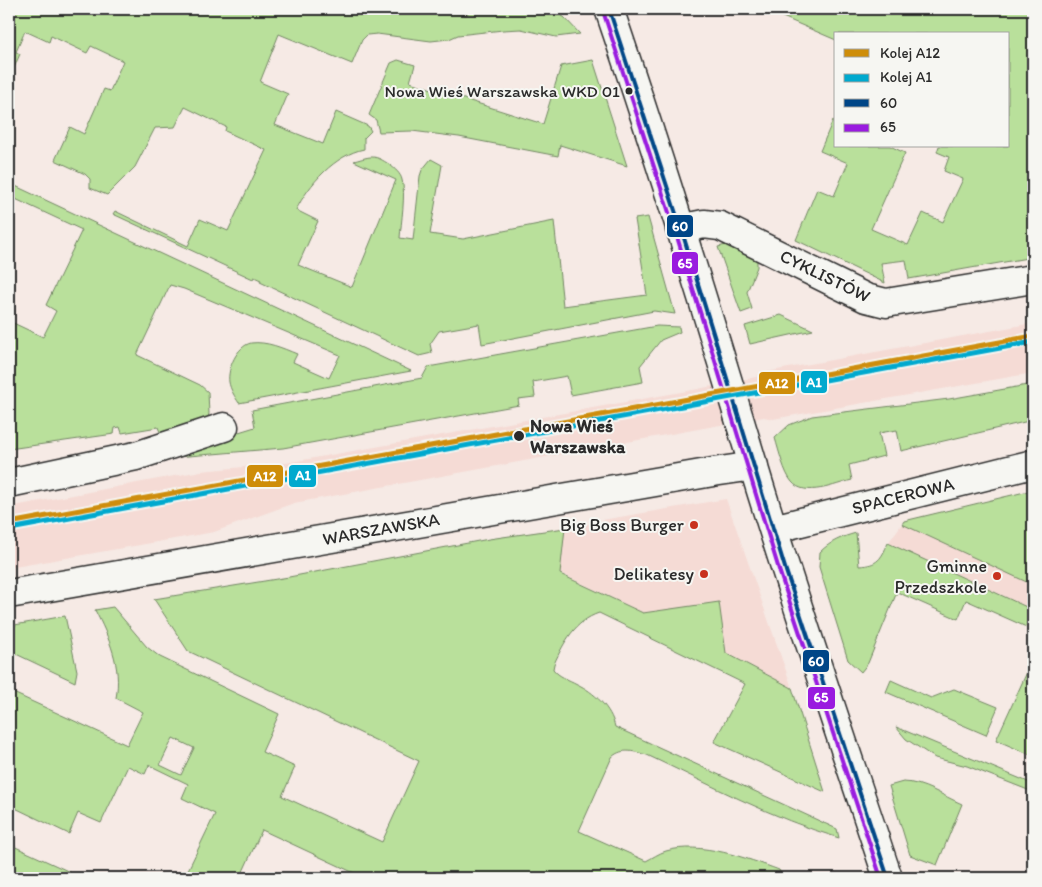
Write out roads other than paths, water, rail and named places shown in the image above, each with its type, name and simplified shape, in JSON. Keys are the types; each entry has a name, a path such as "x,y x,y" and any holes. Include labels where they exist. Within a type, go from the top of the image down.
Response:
{"street":[{"path":"609,9 713,330 773,529 888,878"},
{"name":"CYKLISTÓW","path":"680,229 704,224 720,226 866,298 886,303 1033,279"},
{"path":"9,484 136,456 224,427"},
{"name":"SPACEROWA","path":"773,529 1033,464"},
{"name":"WARSZAWSKA","path":"9,594 754,466"}],"rail line":[{"name":"A12","path":"9,523 1033,336"},
{"name":"A1","path":"10,529 1033,342"}],"place":[{"name":"Nowa Wieś Warszawska WKD 01","path":"629,91"},
{"name":"Nowa Wieś Warszawska","path":"519,436"},
{"name":"Big Boss Burger","path":"694,525"},
{"name":"Delikatesy","path":"704,574"},
{"name":"Gminne Przedszkole","path":"997,576"}]}
